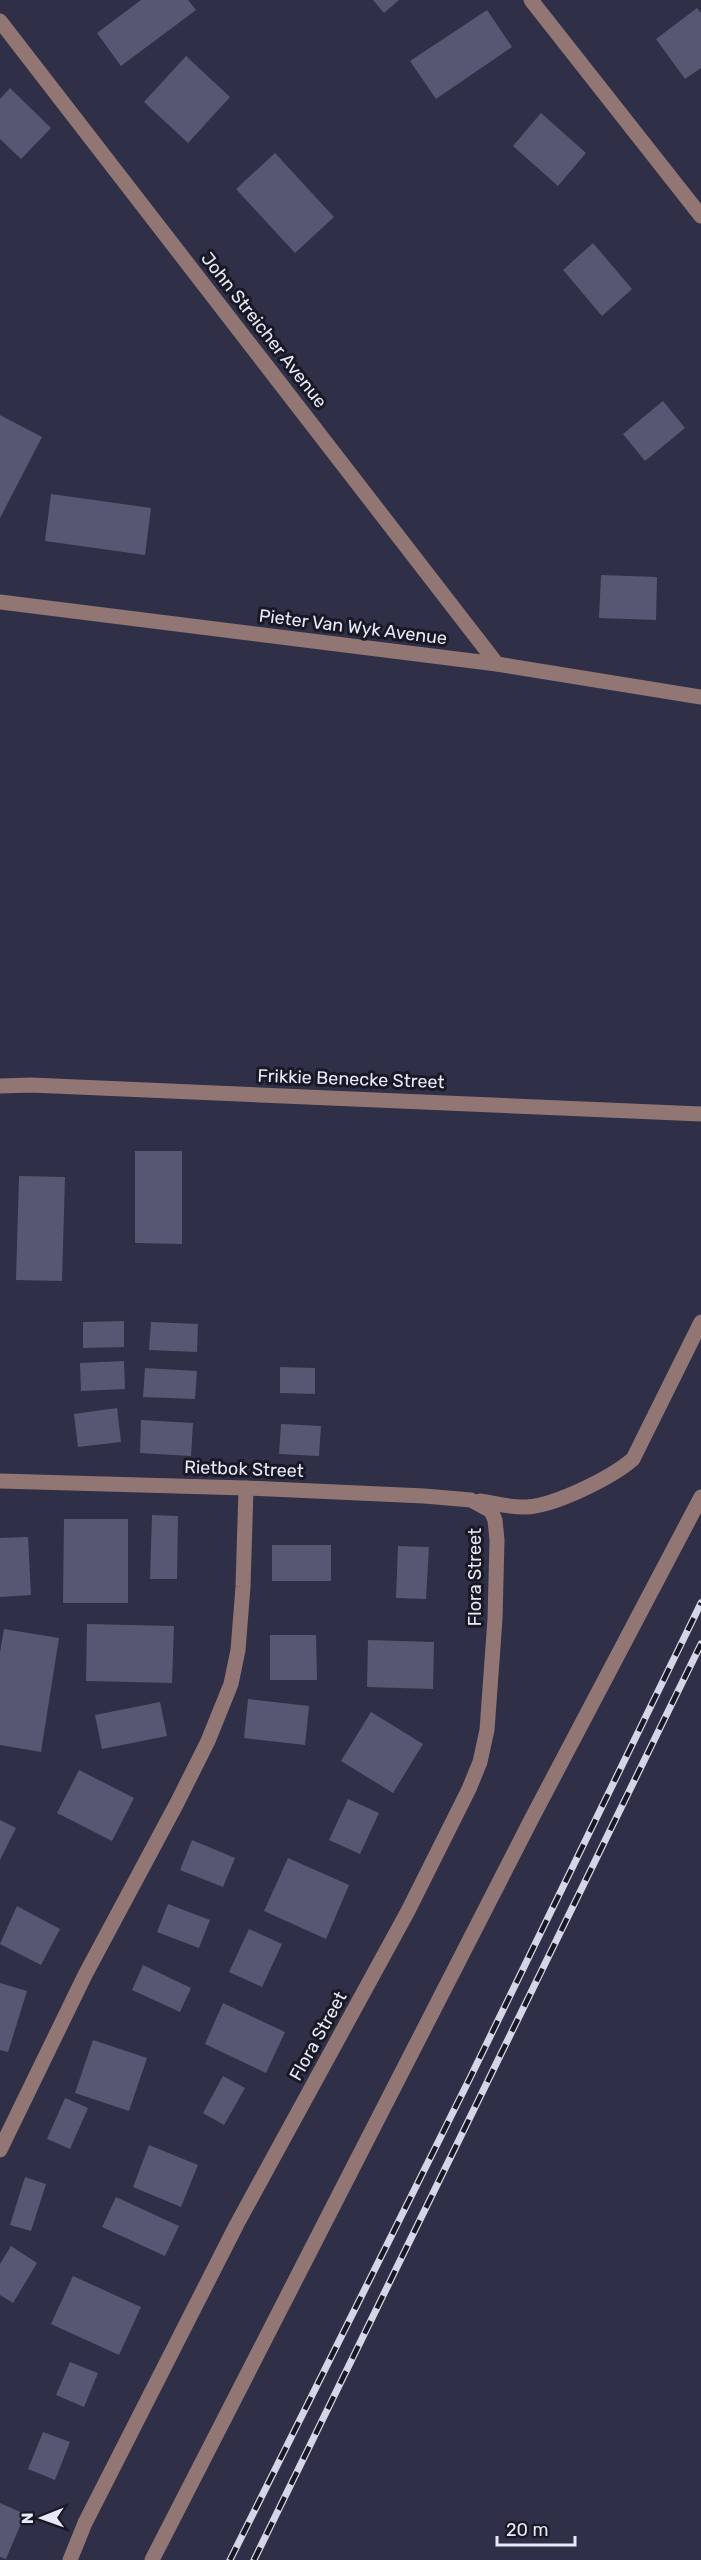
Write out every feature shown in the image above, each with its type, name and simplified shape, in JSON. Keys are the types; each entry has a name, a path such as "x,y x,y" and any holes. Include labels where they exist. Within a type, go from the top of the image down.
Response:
{"street":[{"path":"531,0 701,216"},
{"name":"John Streicher Avenue","path":"0,21 497,664"},
{"name":"Pieter Van Wyk Avenue","path":"0,602 497,664 701,696"},
{"name":"Frikkie Benecke Street","path":"0,1086 31,1085 701,1114"},
{"name":"Rietbok Street","path":"0,1481 246,1488 527,1507 576,1492 620,1470 633,1459 701,1322"},
{"path":"0,2150 85,1975 208,1741 231,1684 238,1650 242,1598 246,1488"},
{"path":"152,2560 531,1818 701,1497"},
{"name":"Flora Street","path":"70,2560 85,2523 237,2224 408,1911 473,1780 487,1730 495,1619 497,1540 495,1520 491,1511 478,1504"}],"building":[{"path":"141,0 188,0 196,10 121,66 97,33"},
{"path":"373,0 399,0 384,13"},
{"path":"697,8 701,13 701,68 685,79 656,39"},
{"path":"487,10 512,47 436,99 410,61"},
{"path":"186,56 230,97 188,143 144,102"},
{"path":"10,88 51,128 21,159 0,139 0,99"},
{"path":"541,113 586,153 558,186 513,146"},
{"path":"275,153 334,217 295,253 236,189"},
{"path":"593,243 632,289 602,316 563,270"},
{"path":"663,401 685,428 645,461 623,434"},
{"path":"0,415 42,437 0,518"},
{"path":"51,494 151,508 145,555 45,541"},
{"path":"601,575 657,577 656,620 599,618"},
{"path":"135,1151 182,1151 182,1244 135,1243"},
{"path":"19,1176 65,1177 62,1281 16,1280"},
{"path":"124,1321 124,1347 83,1348 83,1322"},
{"path":"151,1322 198,1324 197,1352 149,1350"},
{"path":"124,1361 125,1389 81,1391 80,1363"},
{"path":"280,1367 315,1368 315,1394 280,1393"},
{"path":"145,1368 197,1371 195,1399 143,1397"},
{"path":"117,1408 121,1442 78,1447 74,1414"},
{"path":"141,1420 193,1423 191,1456 140,1453"},
{"path":"281,1424 321,1426 319,1456 279,1454"},
{"path":"152,1515 178,1516 177,1579 150,1579"},
{"path":"64,1519 128,1519 128,1603 63,1603"},
{"path":"28,1537 31,1595 0,1597 0,1538"},
{"path":"272,1545 331,1545 331,1581 272,1581"},
{"path":"398,1546 429,1547 426,1599 396,1598"},
{"path":"87,1624 174,1626 172,1683 86,1681"},
{"path":"4,1629 59,1638 41,1752 0,1745 0,1652"},
{"path":"270,1635 316,1635 317,1680 270,1680"},
{"path":"368,1640 434,1642 433,1689 367,1687"},
{"path":"248,1699 309,1706 305,1745 244,1738"},
{"path":"160,1702 167,1736 102,1749 95,1715"},
{"path":"371,1712 423,1744 393,1793 341,1761"},
{"path":"79,1770 134,1798 112,1841 57,1813"},
{"path":"348,1799 379,1813 360,1854 329,1840"},
{"path":"0,1820 16,1828 0,1860"},
{"path":"192,1840 235,1858 223,1887 180,1870"},
{"path":"288,1858 349,1885 326,1939 264,1911"},
{"path":"168,1904 210,1920 199,1948 157,1932"},
{"path":"17,1906 60,1929 41,1965 0,1944"},
{"path":"249,1929 282,1944 262,1987 229,1972"},
{"path":"143,1965 191,1988 180,2012 132,1990"},
{"path":"0,1983 27,1991 8,2052 0,2050"},
{"path":"223,2003 285,2032 266,2073 205,2044"},
{"path":"93,2040 147,2058 129,2111 75,2093"},
{"path":"223,2076 245,2088 224,2125 203,2113"},
{"path":"65,2098 88,2108 70,2149 47,2139"},
{"path":"149,2145 198,2165 181,2207 133,2187"},
{"path":"25,2177 46,2184 31,2231 10,2225"},
{"path":"116,2197 179,2226 165,2256 102,2227"},
{"path":"11,2246 37,2263 13,2303 0,2295 0,2264"},
{"path":"73,2276 141,2307 119,2355 51,2324"},
{"path":"70,2362 98,2373 84,2407 56,2395"},
{"path":"43,2432 70,2442 55,2480 28,2469"},
{"path":"0,2503 25,2514 6,2559 0,2557"}],"railway":[{"path":"230,2560 469,2080 701,1603"},
{"path":"254,2560 701,1644"}]}
